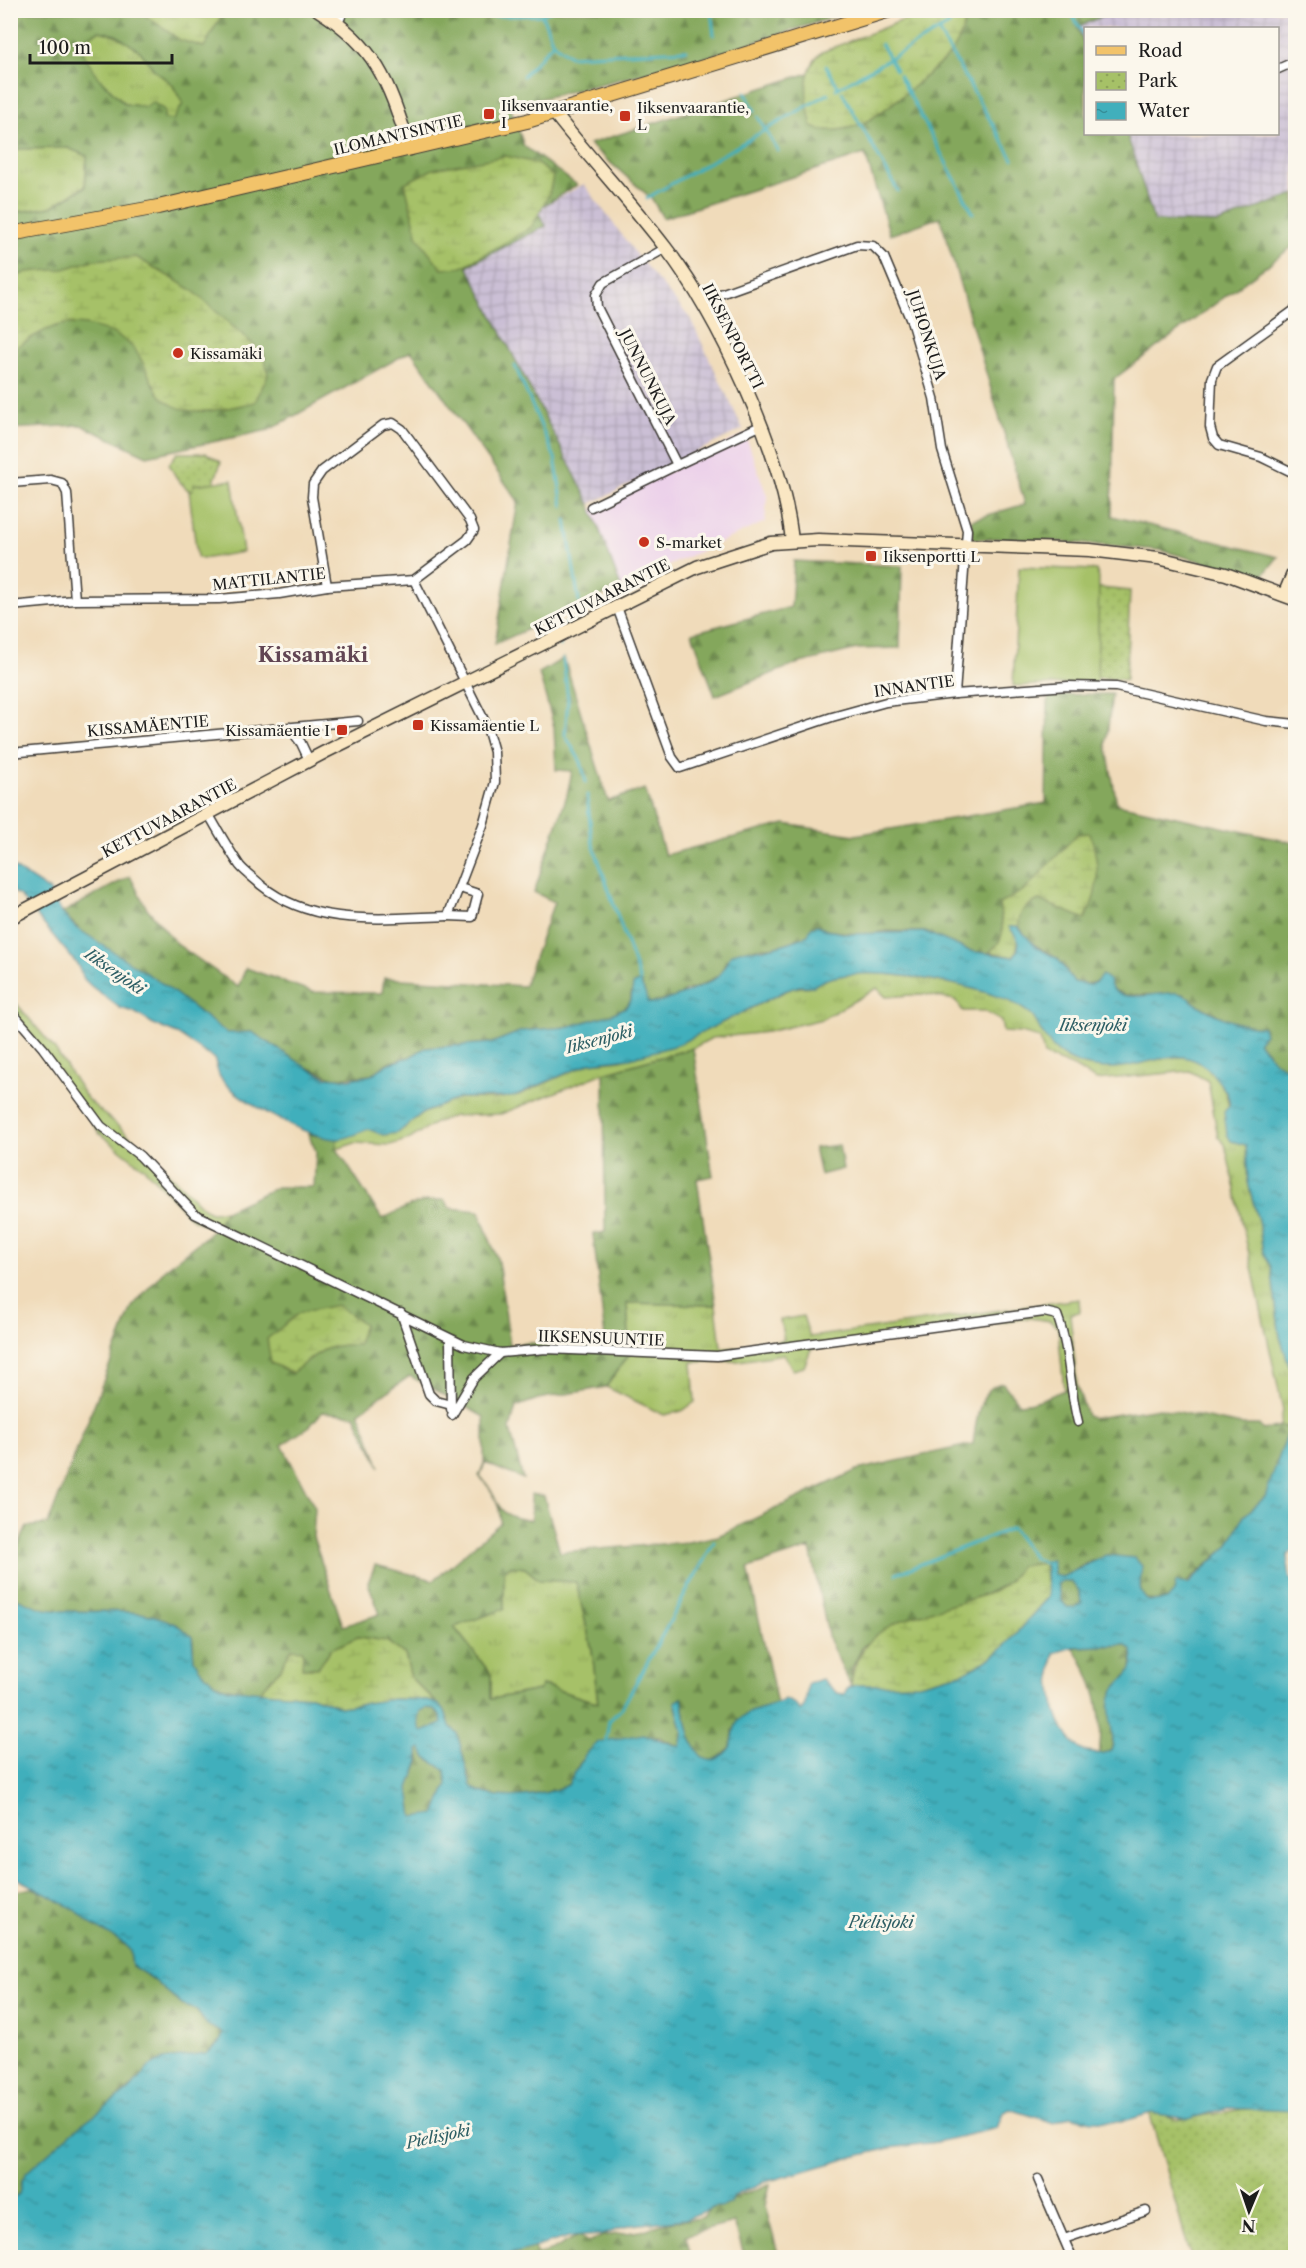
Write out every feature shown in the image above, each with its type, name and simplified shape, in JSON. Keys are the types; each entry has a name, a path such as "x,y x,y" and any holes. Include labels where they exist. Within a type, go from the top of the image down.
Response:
{"main road":[{"name":"ILOMANTSINTIE","path":"10,234 158,207 555,114 890,10"}],"street":[{"path":"318,10 355,36 383,73 410,149"},
{"path":"338,23 344,10"},
{"path":"1279,69 1296,61"},
{"name":"IIKSENPORTTI","path":"555,114 666,248 701,301 760,426 784,490 792,541"},
{"name":"JUHONKUJA","path":"701,301 857,245 873,246 884,257 911,321 933,398 942,450 967,530 955,694"},
{"name":"JUNNUNKUJA","path":"666,248 603,283 596,295 597,307 677,465"},
{"path":"1296,309 1217,366 1212,379 1210,427 1213,438 1220,445 1261,457 1296,474"},
{"path":"327,586 312,496 313,484 322,471 383,425 393,423 409,438 470,520 474,530 467,540 414,580 486,724 494,752 495,782 483,825 448,916"},
{"path":"591,507 760,426"},
{"path":"10,483 51,480 62,483 67,493 75,600"},
{"name":"KETTUVAARANTIE","path":"10,918 209,815 309,760 697,567 744,550 792,541 967,544 1090,550 1158,558 1226,574 1290,598"},
{"path":"1290,598 1296,567"},
{"name":"MATTILANTIE","path":"10,606 75,600 196,600 279,594 327,586 414,580"},
{"name":"INNANTIE","path":"617,606 672,757 680,768 832,717 886,702 955,694 1068,686 1116,687 1266,721 1296,724"},
{"name":"KISSAMÄENTIE","path":"10,753 358,721"},
{"path":"289,727 301,743 309,760"},
{"path":"209,815 242,868 275,896 321,915 347,918 472,917 478,894 460,888"},
{"name":"IIKSENSUUNTIE","path":"10,1010 43,1048 101,1126 140,1156 195,1214 450,1339 481,1350 500,1353 546,1349 717,1356 1044,1312 1057,1315 1063,1330 1078,1422"},
{"path":"400,1313 429,1394 436,1401 451,1405"},
{"path":"450,1339 452,1415 474,1378 500,1353"},
{"path":"1038,2179 1072,2258"},
{"path":"1064,2238 1146,2211"}],"shaded area":[{"path":"1115,11 1295,11 1295,194 1218,223 1154,221 1127,135 1279,135 1279,27 1084,27 1084,43 1076,27"},
{"path":"584,184 639,258 690,318 743,429 590,504 467,266 546,226 537,210"},
{"path":"745,434 767,496 765,522 621,587 592,510"}],"green space":[{"path":"965,10 963,30 954,49 888,107 856,126 833,130 812,127 807,97 808,77 810,68 822,52 926,11"},
{"path":"11,11 853,11 694,61 510,106 524,146 577,185 537,210 546,226 467,266 590,504 621,587 495,644 518,501 411,351 269,430 147,456 81,425 11,429 11,213 51,207 85,187 87,156 68,148 11,149","holes":["99,31 116,35 140,51 155,71 172,84 183,104 173,120 164,119 164,110 152,102 146,107 125,104 98,77 83,53 87,37"]},
{"path":"139,11 217,11 221,16 204,47 180,40"},
{"path":"992,11 1115,11 1077,27 1084,43 1084,135 1127,135 1154,221 1218,223 1295,194 1296,244 1114,379 1112,516 1278,557 1261,578 1160,550 1014,538 973,539 971,520 1025,504 940,217 890,235 865,154 663,218 652,199 589,144 871,53"},
{"path":"99,31 116,35 140,51 155,71 172,84 183,104 174,120 164,119 146,107 125,104 98,77 82,53 86,37"},
{"path":"68,148 87,156 85,186 51,207 11,213 11,149"},
{"path":"506,156 536,163 553,176 549,195 531,228 462,267 442,269 418,238 405,183 433,169"},
{"path":"136,257 192,290 264,354 268,375 255,402 209,411 176,407 161,397 143,362 128,343 96,327 61,325 11,350 11,279 27,272 64,269 93,260"},
{"path":"177,453 206,453 221,462 212,488 189,491 177,479 169,464"},
{"path":"232,480 243,552 202,559 197,557 189,491 193,490 193,485"},
{"path":"794,561 902,566 900,648 857,649 796,664 715,696 692,633 791,607"},
{"path":"1019,567 1096,570 1099,578 1097,683 1013,686"},
{"path":"1023,580 1130,591 1126,680 1068,675"},
{"path":"564,658 608,801 645,789 665,855 785,824 855,835 1046,803 1048,695 1112,694 1106,744 1117,804 1295,843 1295,1073 1276,1063 1258,1041 1262,1027 1233,1023 1198,1005 1183,994 1125,995 1096,982 1081,985 1074,982 1058,959 1029,941 1020,928 1013,957 970,951 925,932 887,931 864,935 826,930 778,946 756,948 726,960 721,974 699,987 684,991 678,998 648,1003 640,981 631,993 631,1000 626,1007 612,1014 567,1027 522,1031 492,1043 425,1048 410,1057 387,1063 372,1075 334,1078 304,1066 252,1032 227,1033 163,984 89,938 62,913 130,876 146,907 177,944 238,987 246,968 313,992 382,993 384,978 524,986 554,902 534,892 567,795 572,771 556,770 554,727 539,673"},
{"path":"1090,833 1096,856 1097,877 1094,897 1085,919 1039,900 1026,907 1021,913 1019,927 1016,926 1017,945 1013,957 989,952 999,942 1001,936 999,904 1026,889 1077,834"},
{"path":"859,972 925,979 998,996 1018,1005 1034,1016 1054,1048 1065,1057 1084,1065 1113,1066 1177,1057 1200,1061 1210,1069 1218,1078 1227,1097 1231,1141 1246,1145 1248,1182 1263,1252 1271,1267 1280,1337 1295,1383 1291,1428 1280,1426 1283,1410 1225,1144 1218,1137 1208,1081 1190,1071 1096,1080 1074,1067 1044,1055 1040,1038 1021,1033 1003,1032 1001,1021 984,1011 963,1011 955,1000 923,994 886,997 877,988 822,1019 767,1032 712,1038 693,1048 604,1073 501,1114 454,1116 435,1123 410,1139 390,1145 355,1143 337,1149 337,1139 368,1129 405,1128 421,1114 459,1098 496,1099 519,1095 590,1063 621,1060 699,1034 792,988 814,986 821,980"},
{"path":"10,996 54,1048 88,1100 147,1151 203,1208 211,1212 225,1211 215,1229 192,1219 145,1169 100,1134 43,1054 11,1018"},
{"path":"693,1048 713,1176 697,1179 716,1305 627,1303 630,1353 606,1387 538,1399 516,1407 510,1429 523,1479 485,1463 480,1476 486,1484 479,1476 484,1463 484,1417 410,1376 359,1412 380,1467 355,1415 322,1412 310,1426 282,1445 315,1508 313,1537 343,1626 380,1614 368,1583 375,1565 434,1580 500,1523 495,1498 503,1511 509,1515 531,1520 531,1494 544,1496 560,1552 688,1542 718,1536 857,1470 973,1444 977,1417 983,1398 988,1391 1003,1383 1019,1404 1077,1386 1087,1416 1094,1418 1159,1408 1241,1425 1259,1425 1263,1430 1280,1426 1291,1428 1265,1497 1244,1516 1228,1546 1167,1600 1156,1601 1144,1598 1141,1589 1141,1566 1091,1561 1062,1577 1054,1575 1045,1561 1020,1566 1008,1583 984,1595 903,1622 863,1646 852,1668 851,1686 829,1640 810,1548 748,1568 777,1704 750,1713 733,1730 732,1741 728,1749 713,1760 704,1759 692,1741 682,1698 675,1703 683,1732 680,1747 659,1737 606,1740 580,1763 568,1785 533,1795 492,1795 480,1792 471,1786 457,1733 450,1726 445,1711 411,1678 405,1655 386,1641 358,1637 331,1649 318,1668 302,1668 292,1649 281,1668 258,1693 240,1691 221,1686 204,1677 194,1660 192,1637 177,1625 161,1618 123,1612 45,1609 11,1596 10,1563 27,1527 48,1524 132,1307 165,1269 215,1229 225,1211 277,1187 314,1187 316,1151 308,1134 337,1139 337,1149 382,1219 412,1205 436,1200 445,1200 450,1208 479,1211 498,1261 510,1345 529,1343 606,1346 593,1234 605,1232 604,1073","holes":["510,1566 525,1568 539,1580 576,1582 592,1650 598,1703 542,1685 539,1690 491,1699 491,1674 454,1627 504,1609 504,1571"]},
{"path":"839,1145 843,1169 820,1175 814,1148"},
{"path":"1079,1299 1080,1312 1070,1314 1077,1386 1064,1389 1058,1328 1050,1321 1029,1318 811,1349 804,1367 793,1370 784,1354 739,1361 692,1362 695,1402 682,1411 664,1415 606,1387 630,1353 627,1303 716,1305 721,1347 741,1348 784,1340 780,1320 803,1316 810,1337"},
{"path":"337,1305 364,1324 358,1345 329,1348 315,1355 292,1373 271,1363 267,1339 299,1313"},
{"path":"1044,1563 1048,1597 1003,1648 988,1660 965,1672 919,1684 851,1686 855,1664 864,1647 877,1634 911,1617 996,1590 1009,1581 1020,1566"},
{"path":"510,1566 525,1568 539,1580 576,1581 592,1650 598,1703 542,1685 539,1690 491,1699 491,1674 454,1627 504,1609 504,1571"},
{"path":"1071,1581 1078,1589 1082,1603 1074,1608 1067,1607 1061,1600 1057,1584"},
{"path":"358,1637 386,1641 405,1655 411,1678 436,1703 394,1699 341,1707 311,1696 258,1693 281,1668 291,1649 303,1650 302,1668 318,1668 331,1649"},
{"path":"1125,1645 1132,1651 1131,1673 1117,1686 1111,1700 1113,1743 1111,1751 1099,1754 1101,1726 1096,1698 1087,1671 1073,1647"},
{"path":"427,1708 438,1713 443,1724 422,1733 418,1717 420,1711"},
{"path":"421,1748 426,1758 446,1770 447,1785 435,1814 413,1818 409,1788 420,1757 418,1750"},
{"path":"31,1888 68,1905 125,1944 130,1951 132,1966 153,1979 182,2005 196,2010 223,2033 220,2042 206,2054 136,2083 49,2153 19,2194 11,2199 10,1893"},
{"path":"1262,2106 1295,2107 1295,2257 1191,2257 1148,2108 1177,2120"},
{"path":"770,2184 765,2206 779,2257 745,2257 734,2223 686,2235 691,2257 513,2258 511,2251 528,2245 534,2248 537,2254 544,2253 579,2236 588,2242 603,2236 641,2231 668,2222 701,2218 713,2206"}],"water":[{"name":"Pielisjoki","path":"10,865 50,891 62,913 75,927 163,984 227,1033 252,1032 311,1070 326,1077 349,1079 372,1075 387,1064 410,1057 425,1048 492,1043 522,1031 567,1027 612,1014 626,1007 631,1000 633,985 640,981 649,1003 664,1000 686,993 715,978 736,952 764,949 792,941 808,935 811,927 818,925 826,930 849,934 925,932 970,951 1013,957 1019,945 1009,927 1017,926 1036,947 1058,959 1074,982 1089,985 1096,982 1102,975 1109,980 1113,989 1119,994 1138,996 1181,994 1221,1017 1237,1023 1263,1027 1265,1034 1258,1042 1277,1063 1296,1073 1296,1545 1287,1556 1290,1578 1296,1583 1295,2111 1227,2108 1189,2119 1151,2113 1121,2122 1092,2121 1070,2116 1054,2123 1010,2109 1003,2113 997,2128 937,2142 890,2148 762,2183 733,2196 730,2203 722,2207 715,2207 685,2219 632,2225 601,2235 569,2237 503,2257 11,2257 11,2199 19,2194 22,2180 27,2172 79,2126 131,2088 149,2067 164,2059 206,2054 220,2043 223,2033 207,2025 196,2010 182,2005 153,1979 132,1966 130,1951 125,1944 89,1923 77,1911 11,1875 11,1596 45,1609 123,1612 161,1618 177,1625 192,1637 194,1660 199,1668 213,1682 228,1689 311,1696 341,1707 393,1699 423,1700 438,1704 445,1711 450,1726 457,1733 471,1786 480,1792 492,1795 533,1795 568,1785 585,1755 598,1742 644,1734 680,1747 683,1732 675,1702 682,1698 689,1733 694,1745 700,1755 708,1760 717,1759 728,1750 735,1727 739,1720 749,1713 785,1699 795,1704 800,1711 805,1705 808,1683 822,1679 837,1693 844,1694 849,1687 857,1685 919,1684 965,1672 988,1660 1003,1648 1048,1597 1045,1561 1052,1560 1054,1575 1062,1577 1106,1555 1135,1558 1142,1566 1140,1585 1144,1597 1148,1601 1167,1600 1174,1592 1176,1582 1188,1584 1228,1546 1244,1516 1265,1497 1294,1414 1295,1383 1280,1337 1271,1267 1263,1252 1248,1182 1246,1145 1231,1141 1227,1134 1224,1112 1230,1105 1225,1090 1204,1066 1192,1059 1168,1058 1114,1068 1085,1065 1059,1053 1052,1047 1029,1014 1017,1005 999,997 946,982 883,974 855,974 831,978 814,986 799,986 785,991 677,1045 630,1058 590,1063 512,1097 459,1098 421,1114 398,1133 383,1135 368,1129 337,1139 309,1133 257,1107 228,1086 220,1077 214,1059 177,1034 155,1025 134,1012 120,1008 91,986 84,979 77,964 20,896 11,890","holes":["1071,1581 1078,1589 1082,1603 1074,1608 1067,1607 1061,1600 1057,1584","1125,1645 1132,1651 1131,1668 1112,1693 1110,1701 1113,1744 1111,1751 1094,1753 1080,1748 1068,1737 1060,1721 1054,1704 1052,1685 1054,1653 1073,1647","427,1708 436,1711 442,1724 422,1732 418,1722 420,1711","421,1748 426,1758 445,1770 447,1785 435,1814 413,1817 409,1788 419,1761 418,1750"]}],"waterway":[{"path":"460,17 542,15 553,10"},
{"path":"711,10 714,35"},
{"path":"542,15 553,43 570,56 686,50"},
{"path":"1072,15 1084,35"},
{"path":"836,89 949,25 950,19"},
{"path":"938,31 1013,159"},
{"path":"523,76 553,43"},
{"path":"881,44 896,70"},
{"path":"826,66 839,88"},
{"path":"899,75 973,213"},
{"path":"745,92 755,111"},
{"path":"842,92 898,191"},
{"path":"647,198 828,94"},
{"path":"758,117 778,151"},
{"path":"515,366 555,458 563,507"},
{"path":"566,520 579,602"},
{"path":"557,628 582,615"},
{"path":"563,659 568,699 565,735 581,762 586,782"},
{"path":"587,795 592,841 640,981"},
{"path":"896,1574 1012,1528 1034,1558 1044,1563"},
{"path":"606,1740 609,1721 622,1708 714,1542"}],"place":[{"name":"Iiksenvaarantie, I","path":"489,114"},
{"name":"Iiksenvaarantie, L","path":"625,116"},
{"name":"Kissamäki","path":"178,353"},
{"name":"S-market","path":"644,542"},
{"name":"Iiksenportti L","path":"871,556"},
{"name":"Kissamäentie L","path":"418,725"},
{"name":"Kissamäentie I","path":"342,730"}],"district":[{"name":"Kissamäki","path":"313,654"}],"water label":[{"name":"Iiksenjoki","path":"115,971"},
{"name":"Iiksenjoki","path":"1093,1025"},
{"name":"Iiksenjoki","path":"599,1039"}]}
